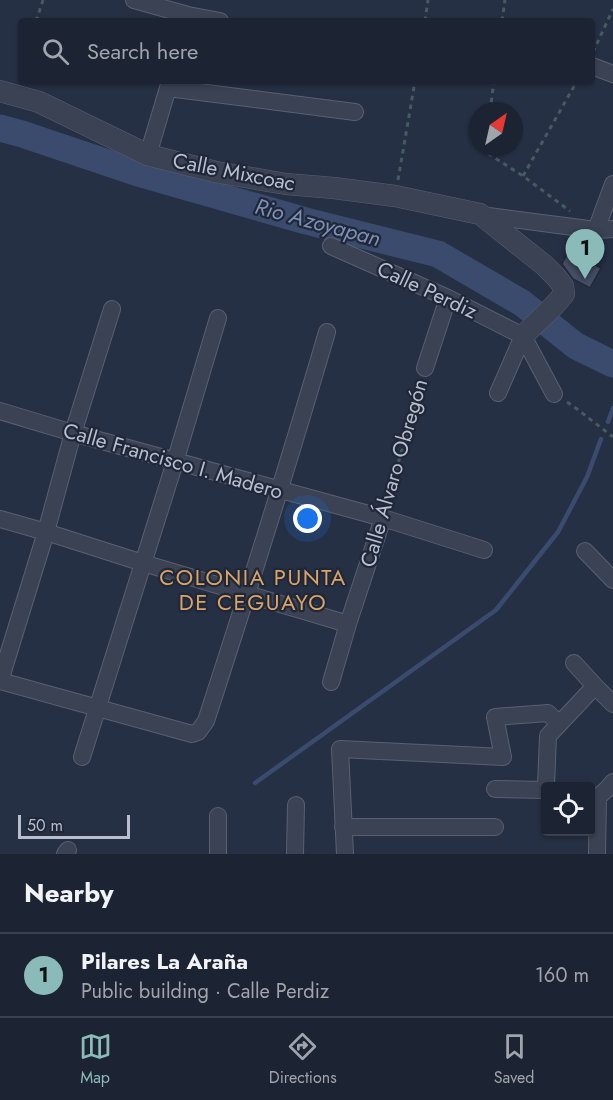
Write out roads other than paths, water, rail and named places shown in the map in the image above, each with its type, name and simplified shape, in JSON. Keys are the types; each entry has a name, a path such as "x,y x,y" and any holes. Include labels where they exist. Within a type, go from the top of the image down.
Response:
{"street":[{"path":"134,0 187,18"},
{"path":"595,67 613,74"},
{"path":"148,155 169,85 355,111"},
{"name":"Calle Mixcoac","path":"0,91 39,102 148,155 216,172 286,184 395,196 480,214"},
{"path":"480,214 605,229 613,184"},
{"path":"480,214 557,278 563,286 564,294 523,336 498,393"},
{"name":"Calle Perdiz","path":"331,246 448,298 523,336"},
{"name":"Calle Álvaro Obregón","path":"425,368 448,298"},
{"path":"112,309 0,681 192,734 198,732 206,721 248,594 327,332"},
{"path":"82,757 176,462 218,318"},
{"path":"523,336 554,394"},
{"name":"Calle Francisco I. Madero","path":"0,411 383,518 484,550"},
{"name":"Calle Álvaro Obregón","path":"331,682 383,518"},
{"path":"0,519 348,624"},
{"path":"585,551 613,580"},
{"path":"574,663 613,704"},
{"path":"546,782 548,736 595,687"},
{"path":"345,854 340,749 503,757 495,717 548,713 560,723"},
{"path":"495,789 541,788"},
{"path":"597,854 598,797 611,789"},
{"path":"295,854 296,805"},
{"path":"218,816 218,854"},
{"path":"343,827 495,826"}],"waterway":[{"name":"Rio Azoyapan","path":"0,128 138,173 306,221 438,254 522,303 576,346 613,364"},
{"path":"608,422 613,408"},
{"path":"255,783 496,610 558,532 587,477 601,439"}],"place":[{"name":"Pilares La Araña","path":"585,279"}],"district":[{"name":"COLONIA PUNTA DE CEGUAYO","path":"253,590"}]}
